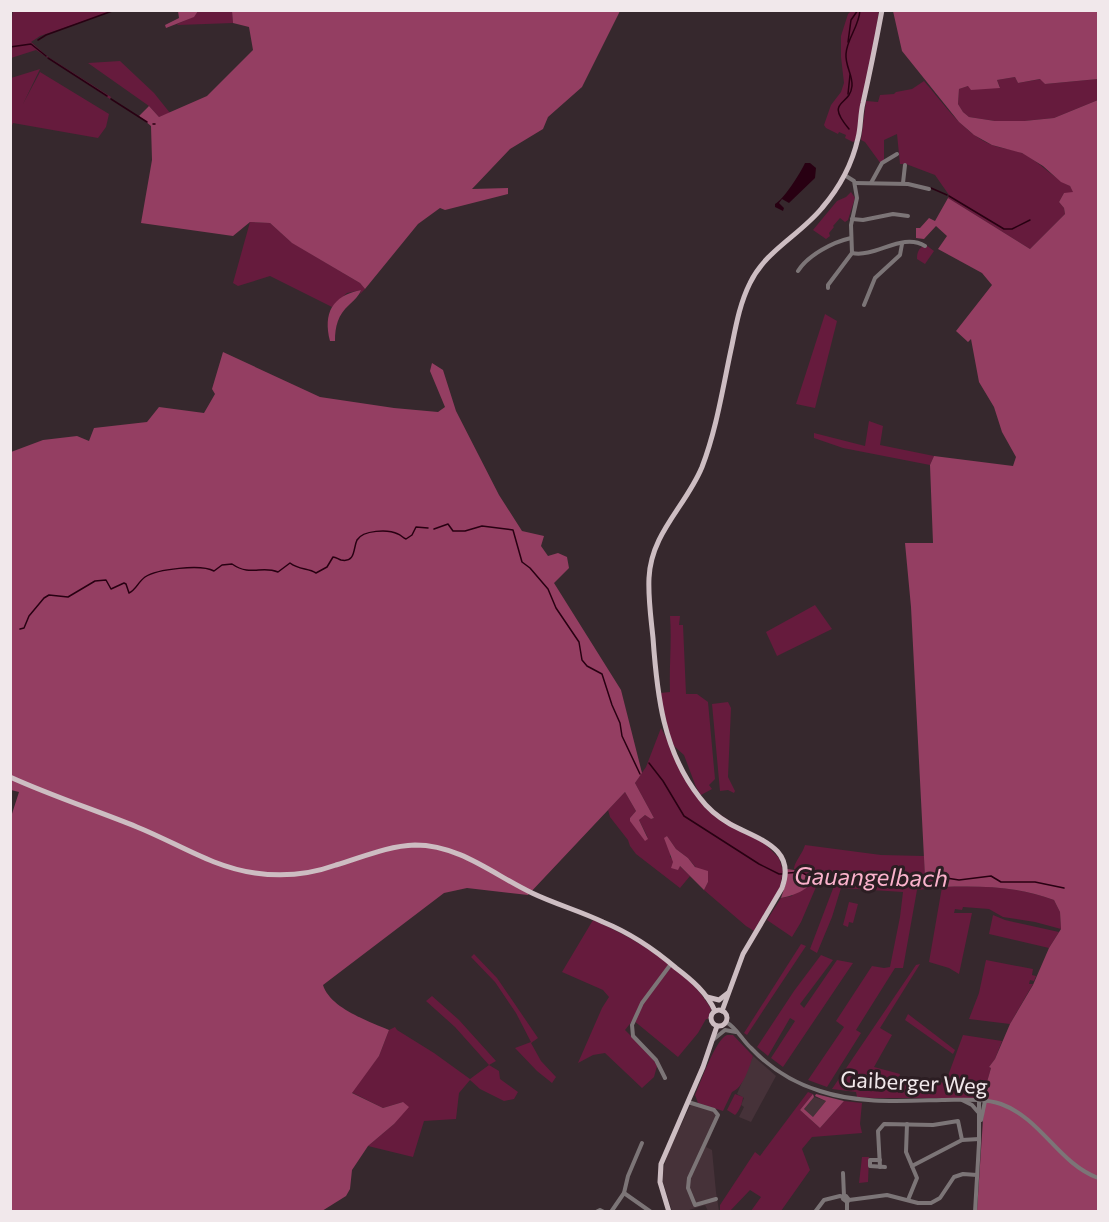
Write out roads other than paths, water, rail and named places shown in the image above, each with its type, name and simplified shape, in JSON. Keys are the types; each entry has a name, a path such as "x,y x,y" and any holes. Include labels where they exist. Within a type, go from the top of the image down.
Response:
{"main road":[{"path":"722,1011 743,954 781,892 785,881 785,867 780,854 772,845 724,820 706,805 693,787 672,748 658,697 649,593 650,570 660,536 696,480 708,449 740,312 750,282 767,259 807,225 846,176 858,139 862,107 874,59 882,10"},
{"path":"10,777 56,797 140,828 210,861 256,873 294,874 315,871 381,850 402,846 418,845 446,850 470,859 539,897 614,927 647,945 713,1000 719,1000 730,992"},
{"path":"706,996 715,1011"},
{"path":"715,1011 722,1011 726,1015 726,1022 717,1026"},
{"path":"715,1011 711,1020 717,1026"},
{"path":"669,1212 660,1174 667,1148 688,1102 717,1026"}],"street":[{"path":"871,183 882,164 897,154"},
{"path":"903,183 904,165"},
{"path":"846,176 855,183 903,183 929,189"},
{"path":"828,288 833,276 852,253 852,219 857,198 855,183"},
{"path":"852,219 864,220 893,214 908,216"},
{"path":"798,271 820,252 851,238"},
{"path":"852,253 867,253 890,245 915,242 925,246"},
{"path":"864,305 875,278 900,255 902,244"},
{"path":"665,1078 656,1060 633,1036 632,1025 642,1002 671,963"},
{"name":"Gaiberger Weg","path":"726,1022 753,1051 777,1070 800,1084 827,1094 874,1100 962,1100 1001,1104 1026,1117 1067,1160 1098,1178"},
{"path":"713,1040 724,1031 737,1033"},
{"path":"962,1100 972,1105 978,1112"},
{"path":"975,1212 980,1139 979,1101"},
{"path":"980,1126 985,1101"},
{"path":"688,1102 714,1110 718,1115 687,1184 695,1205 716,1199"},
{"path":"880,1160 870,1160 870,1166 882,1167 878,1131 887,1123 933,1125 958,1121 962,1140"},
{"path":"907,1124 905,1143 908,1159 916,1172 916,1181 908,1200"},
{"path":"912,1166 962,1140 980,1139"},
{"path":"611,1212 624,1194 628,1176 642,1143"},
{"path":"843,1173 843,1201 885,1195 920,1203 935,1202 955,1176 977,1175"},
{"path":"624,1194 651,1212"},
{"path":"815,1212 825,1200 844,1197"},
{"path":"847,1212 848,1201"},
{"path":"596,1212 600,1209 604,1212"}],"waterway":[{"path":"38,40 115,10"},
{"path":"848,42 851,20 858,10"},
{"path":"849,129 838,108 850,93 852,86 846,54 860,10"},
{"path":"10,47 31,44 46,56"},
{"path":"48,58 107,96"},
{"path":"848,94 850,75"},
{"path":"111,99 147,122"},
{"path":"931,188 947,195"},
{"path":"949,196 1004,229 1012,229 1030,220"},
{"name":"Gauangelbach","path":"434,529 448,524 453,531 465,531 482,526 513,530 522,562 548,589 556,608 579,642 582,660 587,666 602,674 620,723 622,736 640,774"},
{"name":"Gauangelbach","path":"20,629 24,628 29,616 44,598 49,595 68,597 95,581 106,580 111,589 124,583 129,593 145,577 179,568 214,571 222,565 232,564 245,570 278,572 290,563 316,573 327,567 333,557 341,560 352,557 357,540 365,534 388,531 406,539 412,535 416,527 428,528"},
{"name":"Gauangelbach","path":"649,763 684,816 759,864 783,874"},
{"name":"Gauangelbach","path":"788,873 801,872 810,877 822,878 903,880 940,877 959,880 991,876 1001,882 1035,882 1064,888"}]}
